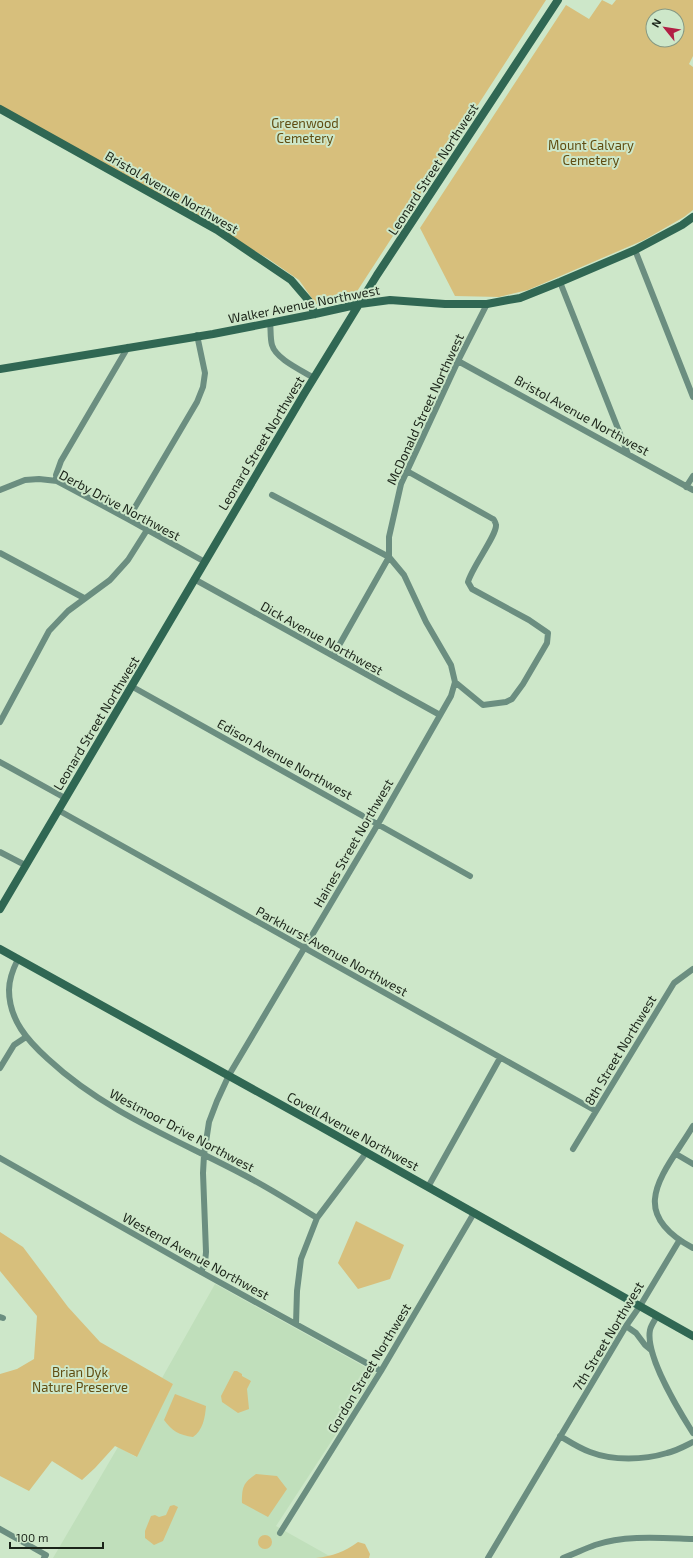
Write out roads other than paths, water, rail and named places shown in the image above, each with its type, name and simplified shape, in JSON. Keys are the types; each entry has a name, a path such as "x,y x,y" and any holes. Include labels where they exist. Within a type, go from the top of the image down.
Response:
{"main road":[{"name":"Leonard Street Northwest","path":"0,909 314,378 360,304 558,0"},
{"name":"Bristol Avenue Northwest","path":"0,109 217,230 291,280 308,301 315,314"},
{"name":"Walker Avenue Northwest","path":"0,369 198,335 213,334 360,304 390,300 441,304 487,304 520,298 635,250 682,225 693,217"},
{"name":"Covell Avenue Northwest","path":"0,949 229,1075 693,1336"}],"street":[{"path":"635,250 693,397"},
{"path":"560,282 628,454"},
{"name":"McDonald Street Northwest","path":"333,656 389,557 389,537 400,484 458,360 487,304"},
{"path":"270,322 271,344 275,352 292,365 314,378"},
{"path":"128,519 197,402 203,387 205,373 198,335"},
{"path":"57,481 56,475 61,460 128,347"},
{"name":"Bristol Avenue Northwest","path":"458,360 693,490"},
{"path":"272,495 389,557 404,575 426,622 452,665 455,682 483,705 506,702 512,699 524,684 547,643 548,633 529,620 472,589 468,582 475,564 495,531 496,524 493,519 407,471"},
{"path":"686,487 693,476"},
{"name":"Derby Drive Northwest","path":"0,490 25,480 40,478 57,481 205,562"},
{"path":"0,722 49,631 68,611 110,580 128,560 147,530"},
{"path":"0,553 84,598"},
{"name":"Dick Avenue Northwest","path":"194,579 440,715"},
{"name":"Haines Street Northwest","path":"201,1272 205,1263 206,1252 203,1173 204,1155 209,1122 217,1101 229,1075 452,696 455,682"},
{"name":"Edison Avenue Northwest","path":"131,686 470,876"},
{"path":"0,762 65,798"},
{"name":"Parkhurst Avenue Northwest","path":"58,810 596,1111"},
{"path":"0,852 25,865"},
{"name":"Westmoor Drive Northwest","path":"18,959 11,973 9,991 13,1012 26,1037 62,1072 107,1104 154,1130 244,1175 318,1218"},
{"name":"8th Street Northwest","path":"573,1150 674,983 693,969"},
{"path":"0,1068 14,1045 26,1037"},
{"path":"428,1187 500,1058"},
{"path":"693,1126 659,1181 655,1192 654,1203 656,1215 663,1226 679,1241 693,1248"},
{"path":"296,1324 297,1291 301,1259 318,1218 366,1153"},
{"path":"676,1154 693,1164"},
{"name":"Westend Avenue Northwest","path":"0,1158 201,1272 381,1371"},
{"name":"Gordon Street Northwest","path":"280,1533 381,1371 474,1213"},
{"name":"7th Street Northwest","path":"488,1558 626,1326 640,1306 679,1241"},
{"path":"657,1316 650,1330 651,1350 674,1402 693,1433"},
{"path":"626,1326 636,1333 651,1350"},
{"path":"560,1436 576,1446 591,1452 625,1458 641,1458 668,1453 693,1442"},
{"path":"0,1529 45,1556"},
{"path":"564,1558 595,1545 616,1540 639,1538 693,1539"},
{"path":"492,1551 496,1558"}],"park label":[{"name":"Greenwood Cemetery","path":"305,130"},
{"name":"Mount Calvary Cemetery","path":"591,152"},
{"name":"Brian Dyk Nature Preserve","path":"80,1380"}]}
